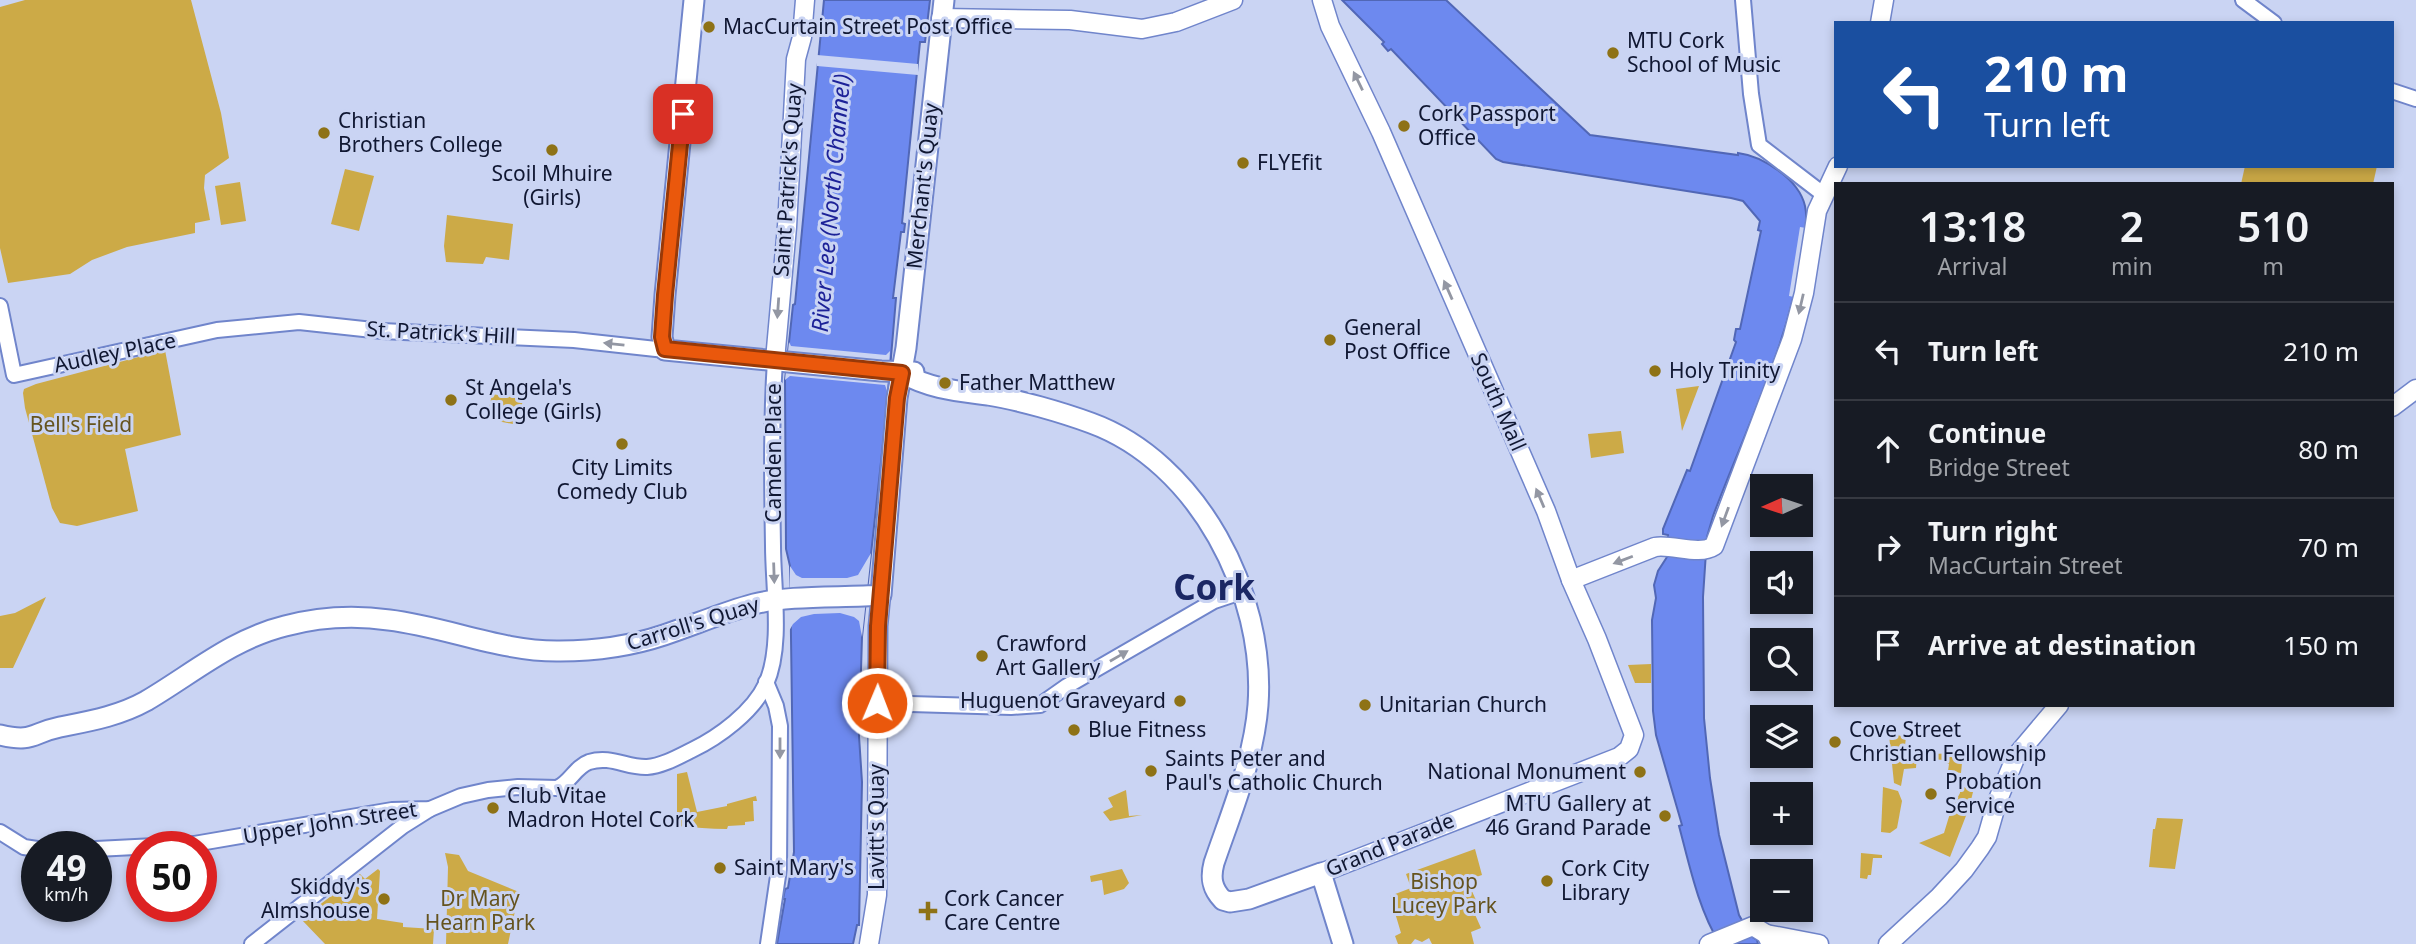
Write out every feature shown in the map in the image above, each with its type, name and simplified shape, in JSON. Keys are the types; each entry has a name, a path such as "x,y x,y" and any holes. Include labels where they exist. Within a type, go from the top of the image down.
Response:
{"highway":[{"path":"694,0 665,295 662,337 665,349 891,372 938,388 987,395 1092,423 1124,438 1153,457 1176,481 1204,516 1230,564 1241,592"},
{"name":"Merchant's Quay","path":"891,372 943,9"},
{"name":"Lavitt's Quay","path":"873,596 897,398 891,372"},
{"name":"Grand Parade","path":"1241,592 1256,653 1259,693 1251,749 1212,873 1214,887 1223,900 1235,902 1249,900 1321,873"},
{"name":"Carroll's Quay","path":"1,736 20,727 57,727 91,722 121,712 145,701 239,643 282,626 351,617 391,620 506,646 571,651 612,648 662,636 753,604 873,596"},
{"path":"1321,873 1343,944"}],"main road":[{"name":"Saint Patrick's Quay","path":"781,361 796,59 802,37 805,0"},
{"path":"943,9 1142,29 1176,23 1234,0"},
{"name":"South Mall","path":"1310,0 1330,26"},
{"name":"South Mall","path":"1322,0 1330,26 1381,132 1442,277 1517,443 1631,724 1634,735 1631,745"},
{"path":"1880,21 1884,0"},
{"path":"1574,586 1591,572 1662,546 1710,548 1792,339 1806,284 1817,211 1837,168"},
{"path":"2394,406 2416,389"},
{"path":"1565,562 1591,572"},
{"name":"Lavitt's Quay","path":"869,944 876,905 878,832 878,626 873,596"},
{"path":"1888,944 1964,870 1987,837 2016,756 2057,707"},
{"name":"Grand Parade","path":"1321,873 1619,757 1631,745"},
{"path":"1714,942 1759,933 1795,942 1819,944"}],"street":[{"path":"1743,0 1758,142 1770,155 1823,194"},
{"path":"2247,3 2271,21"},
{"path":"2394,92 2416,99"},
{"name":"Audley Place","path":"0,306 13,375 217,330"},
{"name":"St. Patrick's Hill","path":"217,330 299,322 382,331 574,340 665,349"},
{"name":"Camden Place","path":"766,682 782,600 773,546 781,361"},
{"path":"877,703 1011,707 1040,705 1067,686 1214,601 1241,592"},
{"path":"766,682 776,706 780,726 779,869 768,944"},
{"name":"Upper John Street","path":"112,848 194,844 392,810 430,809 461,796 488,790 518,787 556,788 576,769 590,762 610,760 648,767 692,750 728,726 757,697 766,682"},
{"path":"252,944 393,833 430,809"},
{"path":"6,835 21,846"}],"green space":[{"path":"25,0 191,0 221,113 229,158 205,175 204,188 210,220 195,223 195,233 127,247 92,260 70,274 8,283 0,248 0,7"},
{"path":"2245,168 2377,168 2373,182 2241,182"},
{"path":"345,169 374,176 359,231 331,224"},
{"path":"240,182 246,221 221,225 215,186"},
{"path":"447,215 513,224 509,260 486,257 483,264 446,262 444,246"},
{"name":"Bell's Field","path":"165,350 181,435 125,449 138,511 77,526 60,523 52,508 25,408 24,389"},
{"path":"1699,386 1682,431 1676,389"},
{"path":"492,394 523,399 518,425 487,419"},
{"path":"1621,431 1624,453 1591,458 1588,434"},
{"path":"46,597 13,668 0,668 0,616 15,613"},
{"path":"1651,664 1651,683 1635,683 1628,665"},
{"path":"1889,735 1906,737 1904,754 1917,754 1916,768 1904,769 1901,786 1894,783"},
{"path":"1963,753 1961,773 1948,771 1949,764 1944,763 1944,760 1930,759 1930,754"},
{"path":"687,772 697,812 756,796 757,801 753,801 754,821 745,822 745,825 728,826 727,829 677,826 677,774"},
{"path":"1883,787 1898,791 1902,801 1897,828 1890,833 1881,832"},
{"path":"1960,787 1974,788 1950,857 1919,843 1944,833"},
{"path":"1126,790 1129,816 1142,815 1110,821 1103,812 1113,807 1108,798"},
{"path":"2157,818 2183,819 2175,869 2149,867 2153,829"},
{"name":"Bishop Lucey Park","path":"1475,849 1482,875 1467,880 1479,907 1473,910 1481,928 1471,932 1474,944 1432,944 1429,938 1422,942 1415,939 1411,944 1398,944 1395,936 1401,933 1390,896 1411,888 1406,874"},
{"name":"Dr Mary Hearn Park","path":"445,853 459,855 468,871 519,892 508,944 446,944 448,867"},
{"path":"1861,853 1882,855 1882,858 1873,858 1871,875 1868,875 1867,879 1860,878"},
{"path":"378,869 377,919 403,923 403,927 434,929 433,944 325,944 301,919 360,874 365,879"},
{"path":"1122,869 1129,883 1124,889 1104,895 1102,880 1091,882 1090,876"}],"water":[{"name":"River Lee (North Channel)","path":"824,0 930,0 925,42 920,42 902,223 905,224 904,232 901,232 893,298 896,298 886,416 862,637 859,925 853,944 777,944 783,899 785,889 788,888 794,852 790,566 786,549 785,380 795,304"},
{"path":"1342,0 1446,0 1590,135 1748,155 1778,170 1801,196 1806,222 1797,284 1777,352 1713,516 1707,537 1703,597 1704,718 1719,835 1739,915 1758,944 1720,944 1700,901 1656,735 1653,711 1652,620 1656,598 1654,585 1658,571 1667,557 1668,535 1663,534 1663,529 1687,470 1690,471 1736,342 1736,329 1740,329 1761,231 1758,230 1760,221 1743,201 1731,198 1496,159 1391,49 1388,51 1382,44 1384,42"}],"pier":[{"path":"817,55 918,64 918,75 817,66"},
{"path":"1800,227 1806,228 1794,297 1789,296"},
{"path":"789,342 791,346 886,355 890,351 887,391 885,385 790,376 785,380"},
{"path":"871,553 862,637 859,621 854,617 840,613 814,614 801,617 793,624 788,643 790,566 796,575 802,578 847,578 858,575"}],"place":[{"name":"MacCurtain Street Post Office","path":"709,27"},
{"name":"MTU Cork School of Music","path":"1613,53"},
{"name":"Cork Passport Office","path":"1404,126"},
{"name":"Christian Brothers College","path":"324,133"},
{"name":"Scoil Mhuire (Girls)","path":"552,150"},
{"name":"FLYEfit","path":"1243,163"},
{"name":"General Post Office","path":"1330,340"},
{"name":"Holy Trinity","path":"1655,371"},
{"name":"Father Matthew","path":"945,383"},
{"name":"St Angela's College (Girls)","path":"451,400"},
{"name":"City Limits Comedy Club","path":"622,444"},
{"name":"Crawford Art Gallery","path":"982,656"},
{"name":"Huguenot Graveyard","path":"1180,701"},
{"name":"Unitarian Church","path":"1365,705"},
{"name":"Blue Fitness","path":"1074,730"},
{"name":"Cove Street Christian Fellowship","path":"1835,742"},
{"name":"Saints Peter and Paul's Catholic Church","path":"1151,771"},
{"name":"National Monument","path":"1640,772"},
{"name":"Probation Service","path":"1931,794"},
{"name":"Club Vitae Madron Hotel Cork","path":"493,808"},
{"name":"MTU Gallery at 46 Grand Parade","path":"1665,816"},
{"name":"Saint Mary's","path":"720,868"},
{"name":"Cork City Library","path":"1547,881"},
{"name":"Skiddy's Almshouse","path":"384,899"},
{"name":"Cork Cancer Care Centre","path":"928,911"}],"district":[{"name":"Cork","path":"1214,588"}],"route":[{"path":"683,114 662,326 665,349 902,373 897,398 878,626 877,703"}]}
